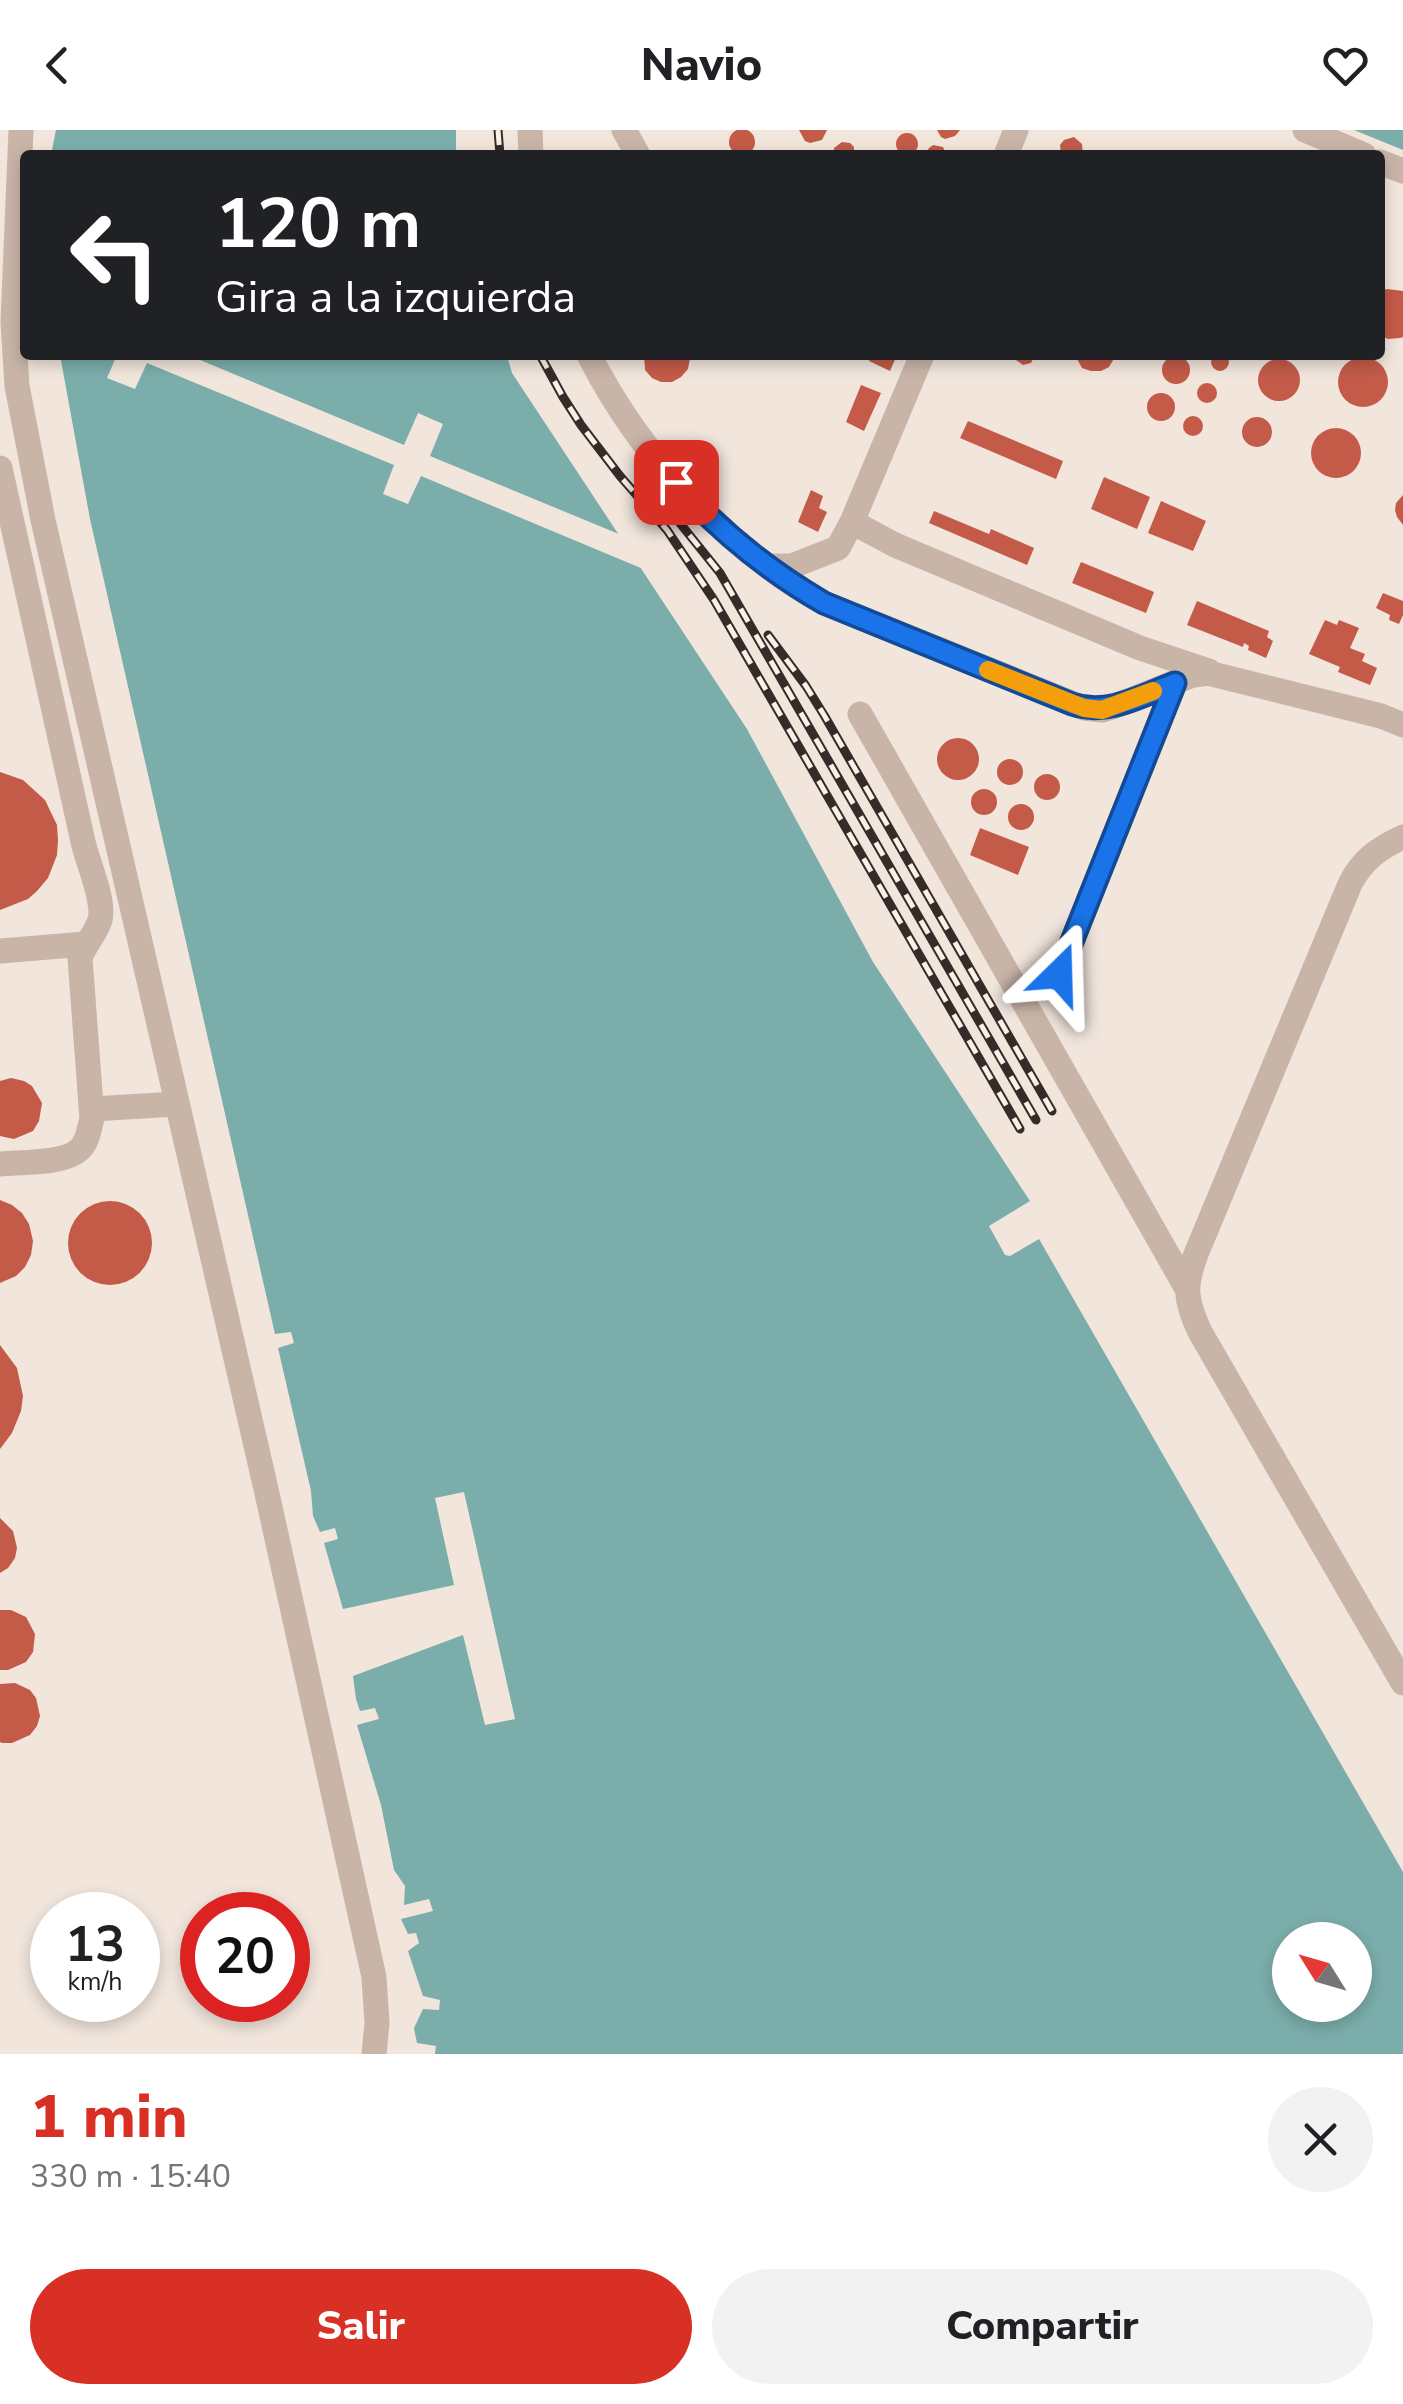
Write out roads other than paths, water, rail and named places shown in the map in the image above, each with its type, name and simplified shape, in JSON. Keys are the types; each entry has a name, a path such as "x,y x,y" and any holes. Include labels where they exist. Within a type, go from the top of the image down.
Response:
{"lane":[{"path":"1305,130 1352,150"},
{"path":"20,155 14,306 17,386 43,520 271,1508 374,1976 374,2054"},
{"path":"592,360 624,416 690,499 769,566 824,603 1084,708 1102,710 1193,675 1223,676"},
{"path":"769,566 792,566 838,548 920,360"},
{"path":"0,468 84,846 101,906 99,922 80,958 92,1109 86,1140 78,1151 64,1158 0,1164"},
{"path":"852,522 895,545 1140,648 1223,676 1403,725"},
{"path":"1059,974 1175,683"},
{"path":"860,714 1186,1287 1200,1332 1403,1683"},
{"path":"1186,1287 1196,1254 1350,884 1372,854 1403,837"},
{"path":"0,951 85,944"},
{"path":"92,1109 177,1104"}],"water":[{"path":"56,130 456,130 456,150 52,150"},
{"path":"1354,130 1403,130 1403,150"},
{"path":"61,360 508,360 512,373 747,729 873,962 1030,1201 989,1226 1005,1255 1010,1256 1039,1239 1403,1872 1403,2054 435,2054 436,2046 417,2043 414,2028 423,2009 439,2010 440,2000 423,1996 408,1951 419,1943 416,1933 408,1934 401,1919 433,1911 429,1899 404,1905 405,1886 394,1870 381,1805 357,1725 379,1719 375,1708 360,1711 353,1676 463,1635 485,1725 515,1719 464,1492 435,1498 454,1585 343,1609 324,1543 338,1539 335,1528 320,1532 313,1516 311,1491 278,1348 294,1343 291,1332 275,1334 90,519"}],"railway":[{"path":"498,130 500,150"},
{"path":"543,360 581,425 667,530 714,600 1020,1129"},
{"path":"650,490 720,573 1036,1120"},
{"path":"768,635 824,715 1052,1111"}]}
